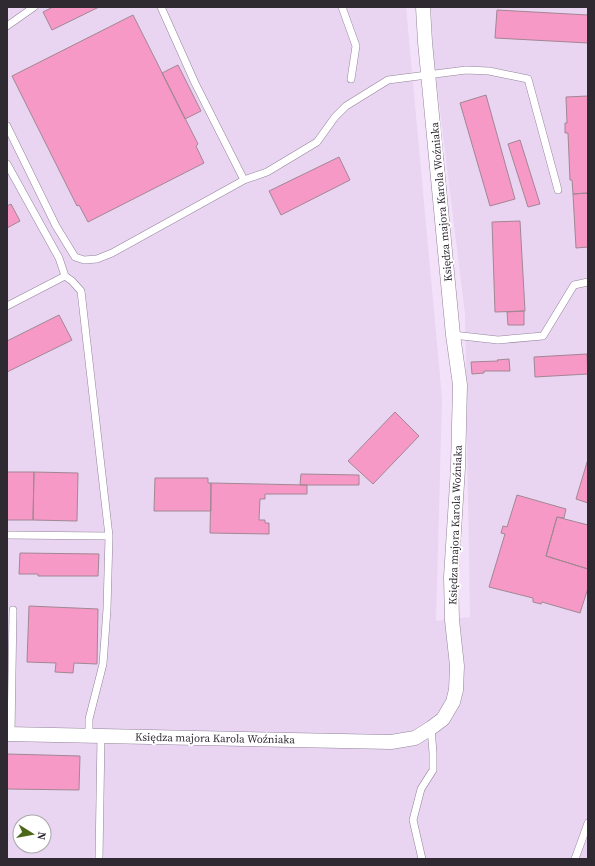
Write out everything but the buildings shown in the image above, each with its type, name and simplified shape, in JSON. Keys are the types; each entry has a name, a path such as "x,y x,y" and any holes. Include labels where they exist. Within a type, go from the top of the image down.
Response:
{"street":[{"name":"Księdza majora Karola Woźniaka","path":"9,734 391,742 415,738 431,728 443,719 453,702 456,690 457,666 452,620 451,577 458,468 460,385 453,335 425,42 424,7"}],"lane":[{"path":"7,26 34,7"},
{"path":"161,7 195,83 244,180"},
{"path":"342,7 356,46 351,79"},
{"path":"7,126 56,226 75,257 84,260 97,259 112,253 244,180 268,172 317,142 335,117 346,106 388,80 466,70 489,71 528,79 558,190"},
{"path":"7,164 59,258 66,276 81,291 108,536 103,664 89,720 95,736 99,859"},
{"path":"7,306 66,276"},
{"path":"453,335 498,340 543,336 574,285 588,282"},
{"path":"7,535 108,536"},
{"path":"9,734 13,610"},
{"path":"422,859 413,820 421,789 433,770 431,728"},
{"path":"575,859 588,823"}],"shaded area":[{"path":"7,7 406,7 442,398 436,621 470,617 465,314 433,53 431,7 588,7 588,859 7,859"}]}
